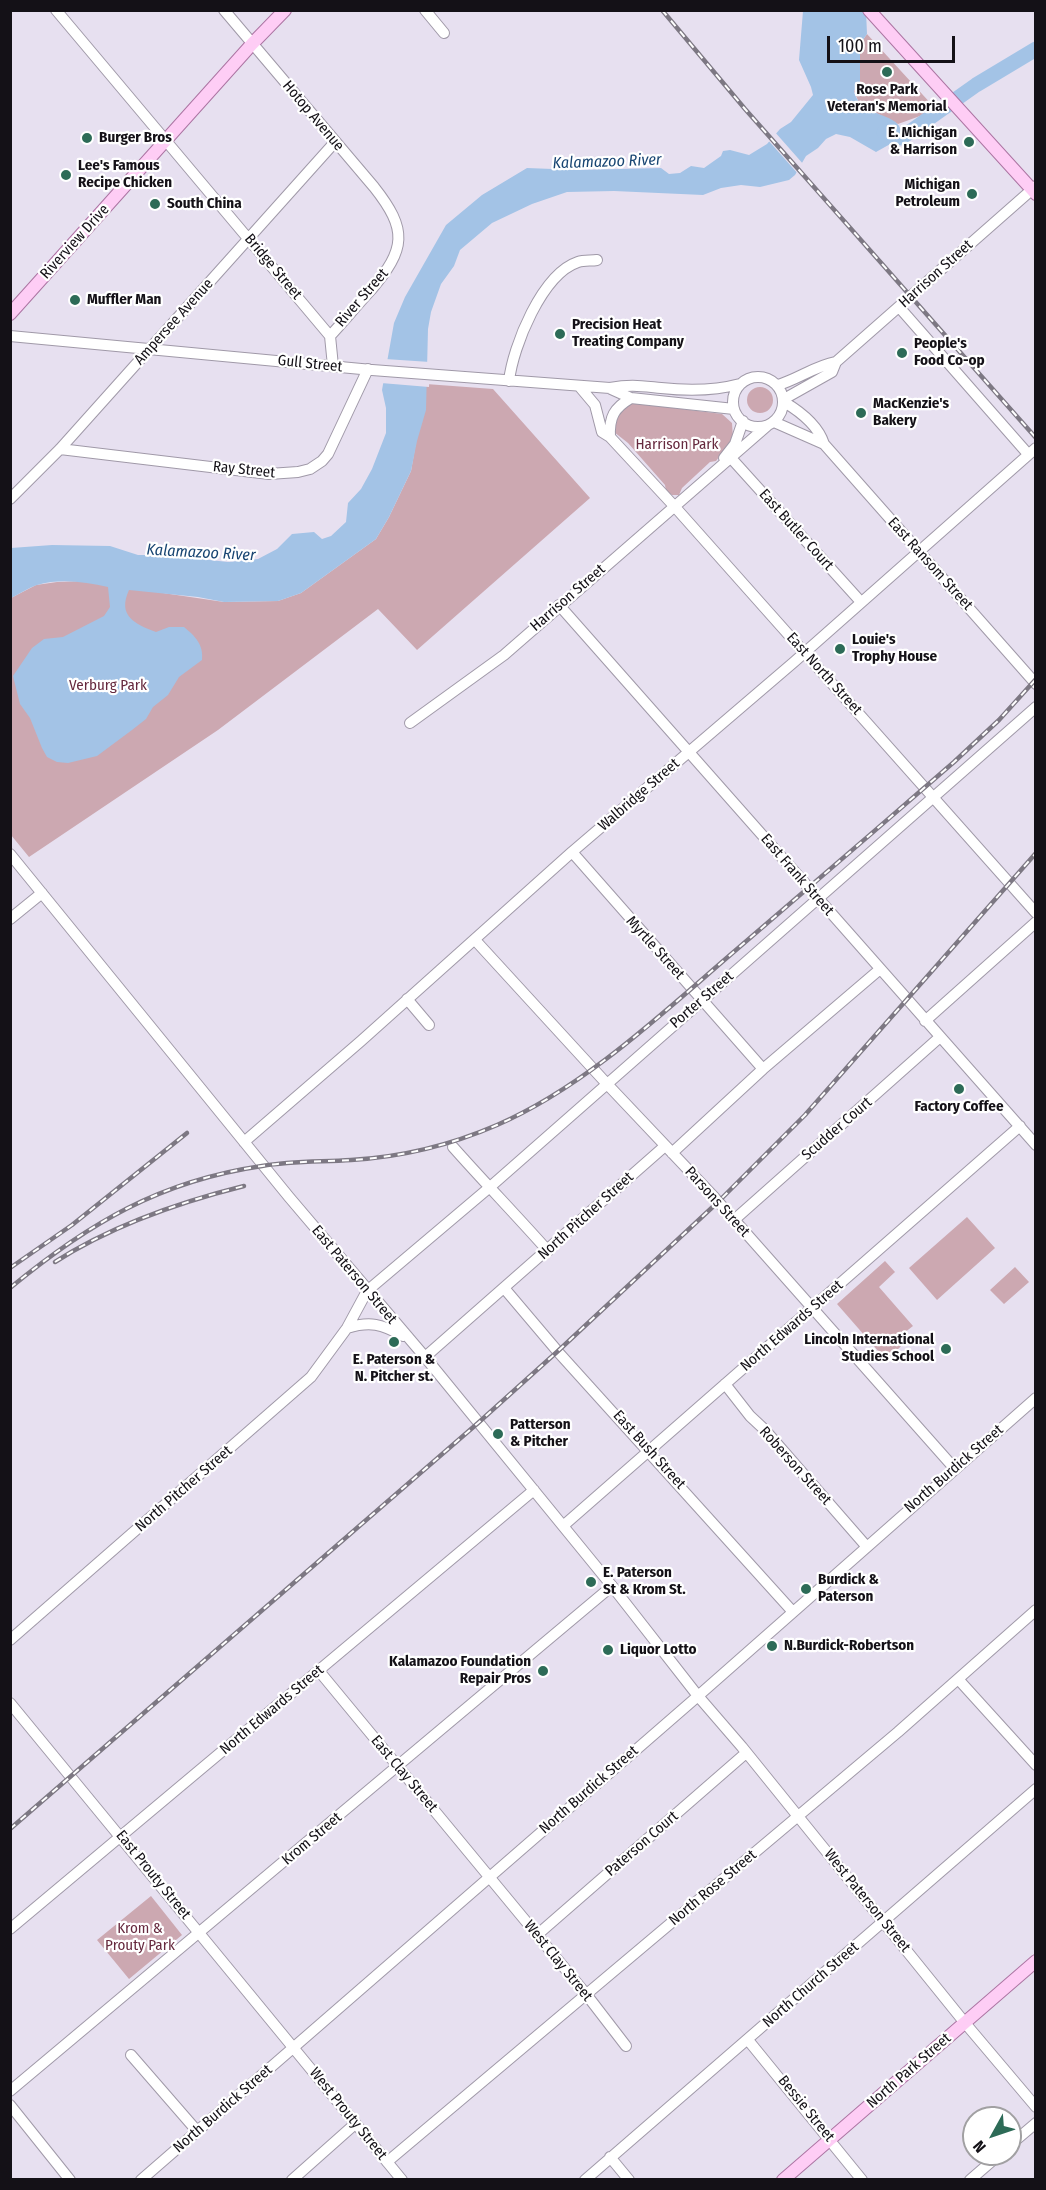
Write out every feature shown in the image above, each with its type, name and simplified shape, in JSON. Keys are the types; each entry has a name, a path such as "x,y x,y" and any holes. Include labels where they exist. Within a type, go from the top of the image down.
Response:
{"main road":[{"name":"Riverview Drive","path":"10,314 285,10"},
{"path":"879,16 1034,190"},
{"name":"North Park Street","path":"783,2180 1035,1961"}],"street":[{"name":"Bridge Street","path":"56,10 330,336"},
{"name":"Hotop Avenue","path":"224,10 382,198 397,225"},
{"path":"425,10 444,33"},
{"name":"Ampersee Avenue","path":"10,499 60,449 335,142"},
{"name":"Harrison Street","path":"784,400 832,372 836,362 1034,190"},
{"name":"River Street","path":"330,336 391,265 398,248 397,225"},
{"path":"509,381 510,371 524,330 541,296 566,270 578,262 597,260"},
{"path":"899,307 1032,451"},
{"name":"Gull Street","path":"10,336 370,370 579,386 610,388 628,384 717,390 740,384"},
{"path":"330,336 333,366"},
{"name":"Harrison Street","path":"778,385 792,381 821,365 836,362"},
{"name":"Ray Street","path":"60,449 270,474 298,472 315,466 328,454 370,370"},
{"path":"755,376 772,380 778,385 784,400 780,416 770,424 750,426 743,422 734,409 735,392 740,384 755,376"},
{"name":"East North Street","path":"579,386 595,405 602,432 610,437 675,507 1035,914"},
{"name":"Gull Street","path":"610,388 631,398 734,409"},
{"path":"610,437 609,423 612,416 621,404 631,398"},
{"name":"East Ransom Street","path":"784,400 820,432 824,444 1035,684"},
{"name":"Harrison Street","path":"720,466 735,444 743,422"},
{"name":"Harrison Street","path":"410,723 504,655 770,424"},
{"name":"East Ransom Street","path":"770,424 824,444"},
{"name":"Walbridge Street","path":"243,1142 1032,451"},
{"name":"East Butler Court","path":"731,458 861,602"},
{"name":"East Frank Street","path":"559,606 1035,1145"},
{"name":"Porter Street","path":"367,1291 490,1187 1035,707"},
{"name":"Myrtle Street","path":"572,852 763,1069"},
{"name":"East Paterson Street","path":"10,854 243,1142 367,1291 411,1340 534,1490 698,1696"},
{"path":"10,919 42,893"},
{"path":"924,1021 1035,922"},
{"name":"Parsons Street","path":"475,940 734,1220 955,1469"},
{"name":"North Pitcher Street","path":"425,1357 879,970"},
{"path":"407,999 429,1025"},
{"name":"Scudder Court","path":"734,1220 939,1037"},
{"name":"North Edwards Street","path":"563,1526 1020,1126"},
{"path":"453,1147 548,1251"},
{"name":"East Bush Street","path":"504,1288 793,1612"},
{"name":"North Pitcher Street","path":"10,1640 311,1377 347,1328 367,1291"},
{"path":"347,1328 363,1324 386,1326 411,1340"},
{"name":"Roberson Street","path":"724,1384 867,1547"},
{"name":"North Burdick Street","path":"141,2180 698,1696 1035,1398"},
{"name":"North Edwards Street","path":"10,1929 534,1490"},
{"name":"Krom Street","path":"10,2091 612,1586"},
{"name":"North Rose Street","path":"387,2162 798,1817 1035,1610"},
{"name":"East Clay Street","path":"319,1671 489,1877"},
{"path":"958,1679 1035,1766"},
{"name":"West Paterson Street","path":"698,1696 1035,2107"},
{"name":"East Prouty Street","path":"10,1703 294,2047"},
{"name":"Paterson Court","path":"537,1935 746,1753"},
{"name":"North Church Street","path":"585,2180 1035,1789"},
{"name":"West Clay Street","path":"489,1877 626,2046"},
{"name":"Bessie Street","path":"748,2040 862,2180"},
{"name":"West Prouty Street","path":"294,2047 402,2180"},
{"path":"131,2055 196,2131"},
{"path":"10,2105 70,2180"},
{"path":"1022,2134 1035,2123"},
{"path":"292,2180 355,2124"},
{"path":"610,2157 629,2180"},
{"path":"970,2180 986,2166"}],"green space":[{"path":"867,34 934,107 931,112 898,124 860,105 854,91 860,83 860,44"},
{"name":"Verburg Park","path":"426,384 493,389 590,498 417,650 378,609 218,730 29,857 11,835 11,598 36,585 82,581 224,602 278,601 301,593 376,539 411,471"},
{"path":"760,387 769,391 773,400 769,409 760,413 751,409 747,400 751,391"},
{"name":"Harrison Park","path":"630,404 722,414 732,423 733,438 716,461 710,462 682,488 679,495 672,495 666,491 665,485 628,443 614,432 615,417"},
{"path":"967,1217 995,1248 937,1300 909,1268"},
{"path":"885,1261 895,1272 879,1287 913,1326 904,1333 909,1339 886,1360 837,1304"},
{"path":"1015,1267 1029,1282 1004,1304 990,1290"},
{"name":"Krom & Prouty Park","path":"151,1896 182,1935 129,1979 97,1940"}],"water":[{"path":"803,11 866,11 867,34 860,44 860,83 854,91 858,100 865,107 897,123 901,129 901,138 876,152 850,137 836,134 826,139 806,156 795,175 789,180 760,187 741,185 721,188 703,195 614,191 567,192 532,204 492,223 460,250 454,266 441,284 431,312 428,329 426,410 411,471 376,539 301,593 278,601 224,602 129,590 125,606 130,618 141,626 156,632 169,627 184,627 198,641 202,650 202,660 179,677 168,695 153,707 146,719 97,756 68,763 57,762 47,757 30,718 20,704 13,676 32,648 44,639 63,637 104,616 110,607 108,587 82,582 55,582 37,585 11,598 11,548 52,545 110,546 138,555 164,555 228,562 258,559 277,549 292,534 314,532 322,539 331,536 346,522 348,503 361,489 372,469 386,433 386,408 382,390 394,323 405,297 446,225 482,195 527,168 578,170 661,168 669,174 680,173 691,166 704,168 721,156 723,151 730,150 749,155 767,144 780,129 791,122 813,95 799,60"}],"pier":[{"path":"774,131 804,165 799,175 767,139"},
{"path":"385,359 430,362 429,387 381,383"}],"waterway":[{"path":"884,132 901,138 976,85 1036,49"}],"railway":[{"path":"662,10 745,109 1036,438"},
{"path":"10,1288 68,1244 127,1208 191,1182 273,1164 340,1161 389,1156 426,1149 497,1125 558,1093 643,1030 954,762 999,720 1036,679"},
{"path":"10,1829 478,1423 718,1202 805,1115 1036,853"},
{"path":"10,1268 72,1225 187,1133"},
{"path":"55,1262 123,1226 195,1200 244,1186"}],"place":[{"name":"Rose Park Veteran's Memorial","path":"887,72"},
{"name":"Burger Bros","path":"87,138"},
{"name":"E. Michigan & Harrison","path":"969,142"},
{"name":"Lee's Famous Recipe Chicken","path":"66,175"},
{"name":"Michigan Petroleum","path":"972,194"},
{"name":"South China","path":"155,204"},
{"name":"Muffler Man","path":"75,300"},
{"name":"Precision Heat Treating Company","path":"560,334"},
{"name":"People's Food Co-op","path":"902,353"},
{"name":"MacKenzie's Bakery","path":"861,413"},
{"name":"Louie's Trophy House","path":"840,649"},
{"name":"Factory Coffee","path":"959,1089"},
{"name":"E. Paterson & N. Pitcher st.","path":"394,1342"},
{"name":"Lincoln International Studies School","path":"946,1349"},
{"name":"Patterson & Pitcher","path":"498,1434"},
{"name":"E. Paterson St & Krom St.","path":"591,1582"},
{"name":"Burdick & Paterson","path":"806,1589"},
{"name":"N.Burdick-Robertson","path":"772,1646"},
{"name":"Liquor Lotto","path":"608,1650"},
{"name":"Kalamazoo Foundation Repair Pros","path":"543,1671"}],"water label":[{"name":"Kalamazoo River","path":"607,162"},
{"name":"Kalamazoo River","path":"201,553"}]}
